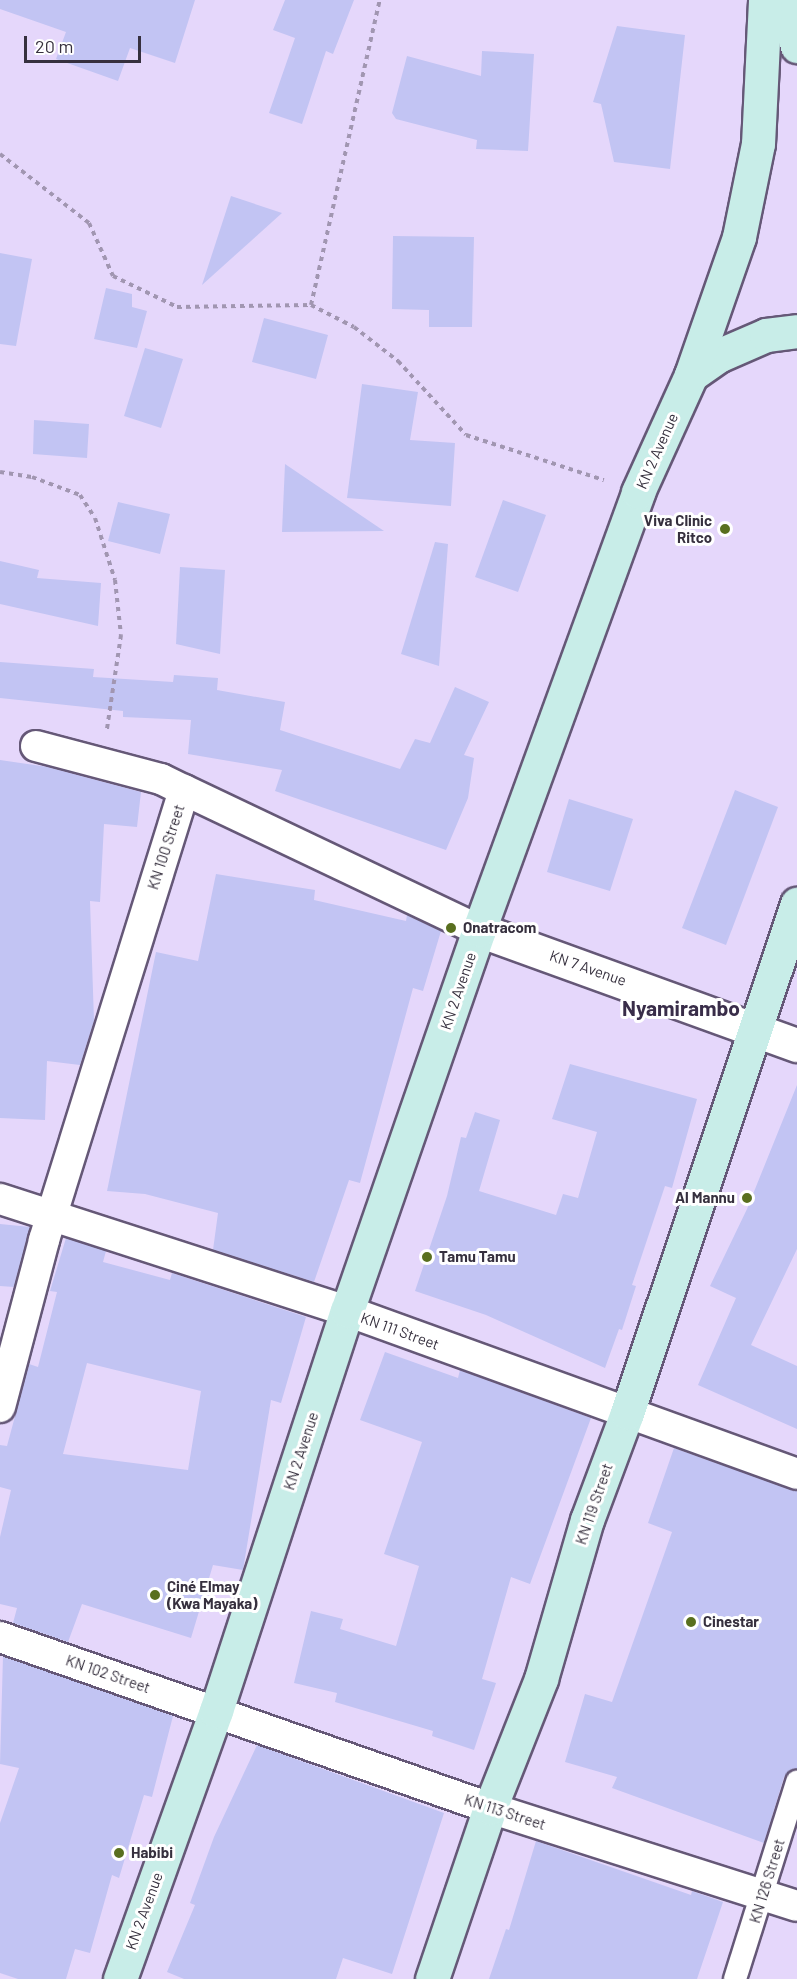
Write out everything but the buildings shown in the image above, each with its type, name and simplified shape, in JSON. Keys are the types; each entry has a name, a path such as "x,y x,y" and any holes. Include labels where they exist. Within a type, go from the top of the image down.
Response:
{"main road":[{"name":"KN 2 Avenue","path":"120,1979 216,1710 347,1311 479,930 638,492 690,375 744,214 758,144 765,0"},
{"path":"784,0 797,46"},
{"path":"690,375 720,355 766,335 797,331"},
{"name":"KN 119 Street","path":"432,1979 490,1808 541,1679 587,1520 627,1413 754,1027 797,904"}],"street":[{"path":"36,746 161,779 184,790"},
{"name":"KN 100 Street","path":"0,1407 52,1216 184,790 479,930"},
{"name":"KN 7 Avenue","path":"479,930 754,1027 797,1045"},
{"name":"KN 111 Street","path":"0,1199 347,1311 797,1474"},
{"name":"KN 102 Street","path":"0,1636 216,1710"},
{"name":"KN 113 Street","path":"216,1710 490,1808 797,1906"},
{"name":"KN 126 Street","path":"735,1979 764,1894 797,1782"}],"path":[{"path":"311,305 380,0"},
{"path":"0,154 88,223 113,276 123,282 177,308 311,305 354,327 398,360 466,435 638,492"},
{"path":"0,471 32,477 80,495 95,518 115,580 121,635 100,762"}],"place":[{"name":"Viva Clinic Ritco","path":"725,529"},
{"name":"Onatracom","path":"451,928"},
{"name":"Al Mannu","path":"747,1198"},
{"name":"Tamu Tamu","path":"427,1257"},
{"name":"Ciné Elmay (Kwa Mayaka)","path":"155,1595"},
{"name":"Cinestar","path":"691,1622"},
{"name":"Habibi","path":"119,1853"}],"district":[{"name":"Nyamirambo","path":"681,1008"}]}
